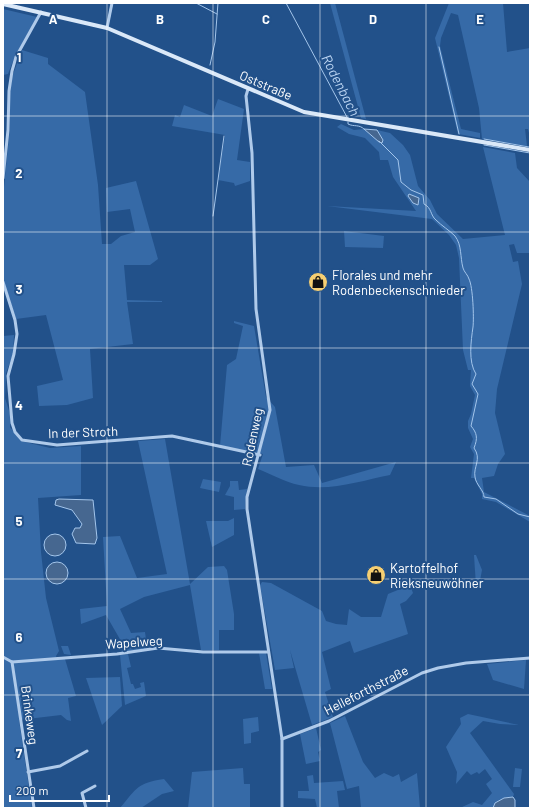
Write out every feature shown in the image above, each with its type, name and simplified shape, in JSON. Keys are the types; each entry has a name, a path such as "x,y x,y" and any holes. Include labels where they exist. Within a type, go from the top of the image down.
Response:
{"main road":[{"name":"Oststraße","path":"3,4 107,28 304,112 530,150"}],"street":[{"path":"107,28 112,3"},
{"path":"3,178 8,130 9,91 12,71 16,57 41,12"},
{"name":"Rodenweg","path":"248,89 246,96 252,153 256,309 270,410 260,455 248,497 247,509 282,739"},
{"name":"In der Stroth","path":"3,282 15,320 17,334 14,354 8,376 12,423 15,432 22,440 57,445 172,436 260,455"},
{"name":"Wapelweg","path":"12,662 117,654 158,648 203,652 268,652"},
{"path":"3,656 12,662"},
{"name":"Helleforthstraße","path":"282,739 329,721 422,673 468,663 530,658"},
{"name":"Brinkeweg","path":"12,662 34,808"},
{"path":"282,739 282,808"},
{"path":"28,772 60,766 87,751"},
{"path":"86,808 82,793 95,786"}],"shaded area":[{"path":"330,3 335,3 366,119 361,118"},
{"path":"449,3 503,3 507,52 530,48 530,137 528,129 525,129 527,146 482,139 479,108 458,15 451,13 441,38 440,46 461,129 480,133 480,138 458,134 435,38"},
{"path":"3,9 37,17 15,56 8,74 3,75"},
{"path":"22,50 48,58 48,64 85,92 98,185 102,244 111,244 121,236 135,232 130,209 107,212 106,188 136,181 158,259 150,265 124,265 127,300 162,302 127,302 133,344 90,349 93,398 67,405 39,406 37,386 63,380 46,315 16,319 6,288 3,287 3,197 10,127 10,92 12,77"},
{"path":"218,99 244,109 237,160 250,162 250,181 235,186 234,183 218,180 225,135 172,126 175,115 180,117 184,105 212,116"},
{"path":"341,124 354,130 364,129 377,140 383,140 377,130 390,133 403,145 410,155 418,186 430,200 437,214 463,239 505,235 483,147 515,153 517,168 530,182 530,253 517,253 514,244 509,245 513,262 518,261 522,284 497,389 495,413 505,454 498,464 494,476 482,478 484,492 530,516 530,522 496,502 482,499 482,494 474,478 471,478 474,454 470,447 473,439 468,428 468,421 475,395 470,386 471,370 468,370 463,350 459,258 456,245 449,235 432,219 327,206 416,211 393,177 388,160 380,160 379,152 365,138 349,134 337,127"},
{"path":"364,129 377,130 383,140 382,143 379,142"},
{"path":"409,194 419,198 418,205 413,203 408,196"},
{"path":"344,231 384,236 383,248 345,247"},
{"path":"234,321 254,326 266,397 275,407 286,467 314,465 322,483 396,462 390,475 344,485 310,487 294,484 258,469 263,454 220,446 227,365 236,359 243,326 234,323"},
{"path":"14,335 13,355 6,373 5,398 11,417 10,427 21,441 50,448 81,446 81,495 38,498 41,552 46,598 59,651 56,656 57,659 65,659 76,696 68,698 71,721 67,720 61,715 19,720 32,808 3,808 3,336"},
{"path":"165,439 190,584 208,567 224,566 227,570 234,614 234,630 219,630 219,650 201,650 190,585 144,597 120,609 131,633 145,632 147,647 145,649 122,652 121,641 106,615 81,624 80,609 107,606 103,537 120,536 137,578 167,574 138,441"},
{"path":"203,479 221,482 219,492 200,488"},
{"path":"230,481 238,481 239,490 247,489 245,509 234,510 234,497 225,495 230,486"},
{"path":"56,500 93,500 97,538 95,544 76,543 72,534 75,528 80,528 82,524 72,510 55,505"},
{"path":"234,518 234,535 212,547 206,521 228,521"},
{"path":"55,534 63,537 66,545 63,553 55,556 47,553 44,545 47,537"},
{"path":"474,555 476,555 482,570 479,586 476,586"},
{"path":"57,562 65,565 68,573 65,581 57,584 49,581 46,573 49,565"},
{"path":"262,582 271,583 322,611 326,621 347,625 349,609 361,617 381,617 388,594 410,585 413,593 406,601 400,604 408,634 354,653 350,641 322,652 331,689 325,692 333,717 312,725 290,650 294,668 275,670 260,585"},
{"path":"61,646 68,646 71,655 64,654"},
{"path":"259,653 266,653 272,689 265,689"},
{"path":"128,654 131,667 127,668 131,684 133,684 135,689 141,687 140,683 144,682 146,696 125,705 120,655"},
{"path":"526,660 524,689 493,680 487,664"},
{"path":"120,677 122,706 102,725 86,678"},
{"path":"468,714 519,725 483,721 470,733 514,794 513,797 504,798 495,803 493,808 460,808 473,802 482,805 492,793 486,784 492,779 485,769 479,774 477,772 471,775 467,771 456,784 457,772 446,747 461,724 460,718"},
{"path":"345,716 363,762 375,778 384,773 393,777 399,774 401,782 417,773 420,808 361,808 359,786 347,789 330,723"},
{"path":"258,717 259,731 251,733 251,743 244,744 243,719"},
{"path":"316,728 321,750 318,752 320,761 306,764 300,734"},
{"path":"243,768 244,784 250,784 250,808 188,808 192,772"},
{"path":"515,768 522,769 520,787 513,787"},
{"path":"313,775 314,783 343,781 345,790 337,791 339,808 317,808 315,799 298,798 298,791 309,791 307,776"},
{"path":"164,779 174,791 162,794 141,808 120,808 138,788 148,782"},
{"path":"513,797 515,800 515,808 493,808 495,803 504,798"}],"waterway":[{"path":"196,3 217,14"},
{"path":"210,65 215,42 218,3"},
{"name":"Rodenbach","path":"286,3 348,119"},
{"path":"439,47 459,134"},
{"name":"Rodenbach","path":"348,122 348,124 364,129"},
{"path":"213,216 224,136"},
{"path":"484,139 529,147"},
{"name":"Rodenbach","path":"379,141 398,160 401,182 411,190 423,195 424,204 428,207 434,218 455,236 460,247 463,268 470,283 472,295 473,327 471,358 473,369 476,374 472,384 478,394 471,426 475,431 476,436 474,448 477,456 475,473 477,483 483,492 484,497 496,499 518,514 530,517"},
{"path":"484,145 530,153"}],"place":[{"name":"Florales und mehr Rodenbeckenschnieder","path":"318,282"},
{"name":"Kartoffelhof Rieksneuwöhner","path":"376,575"}]}
